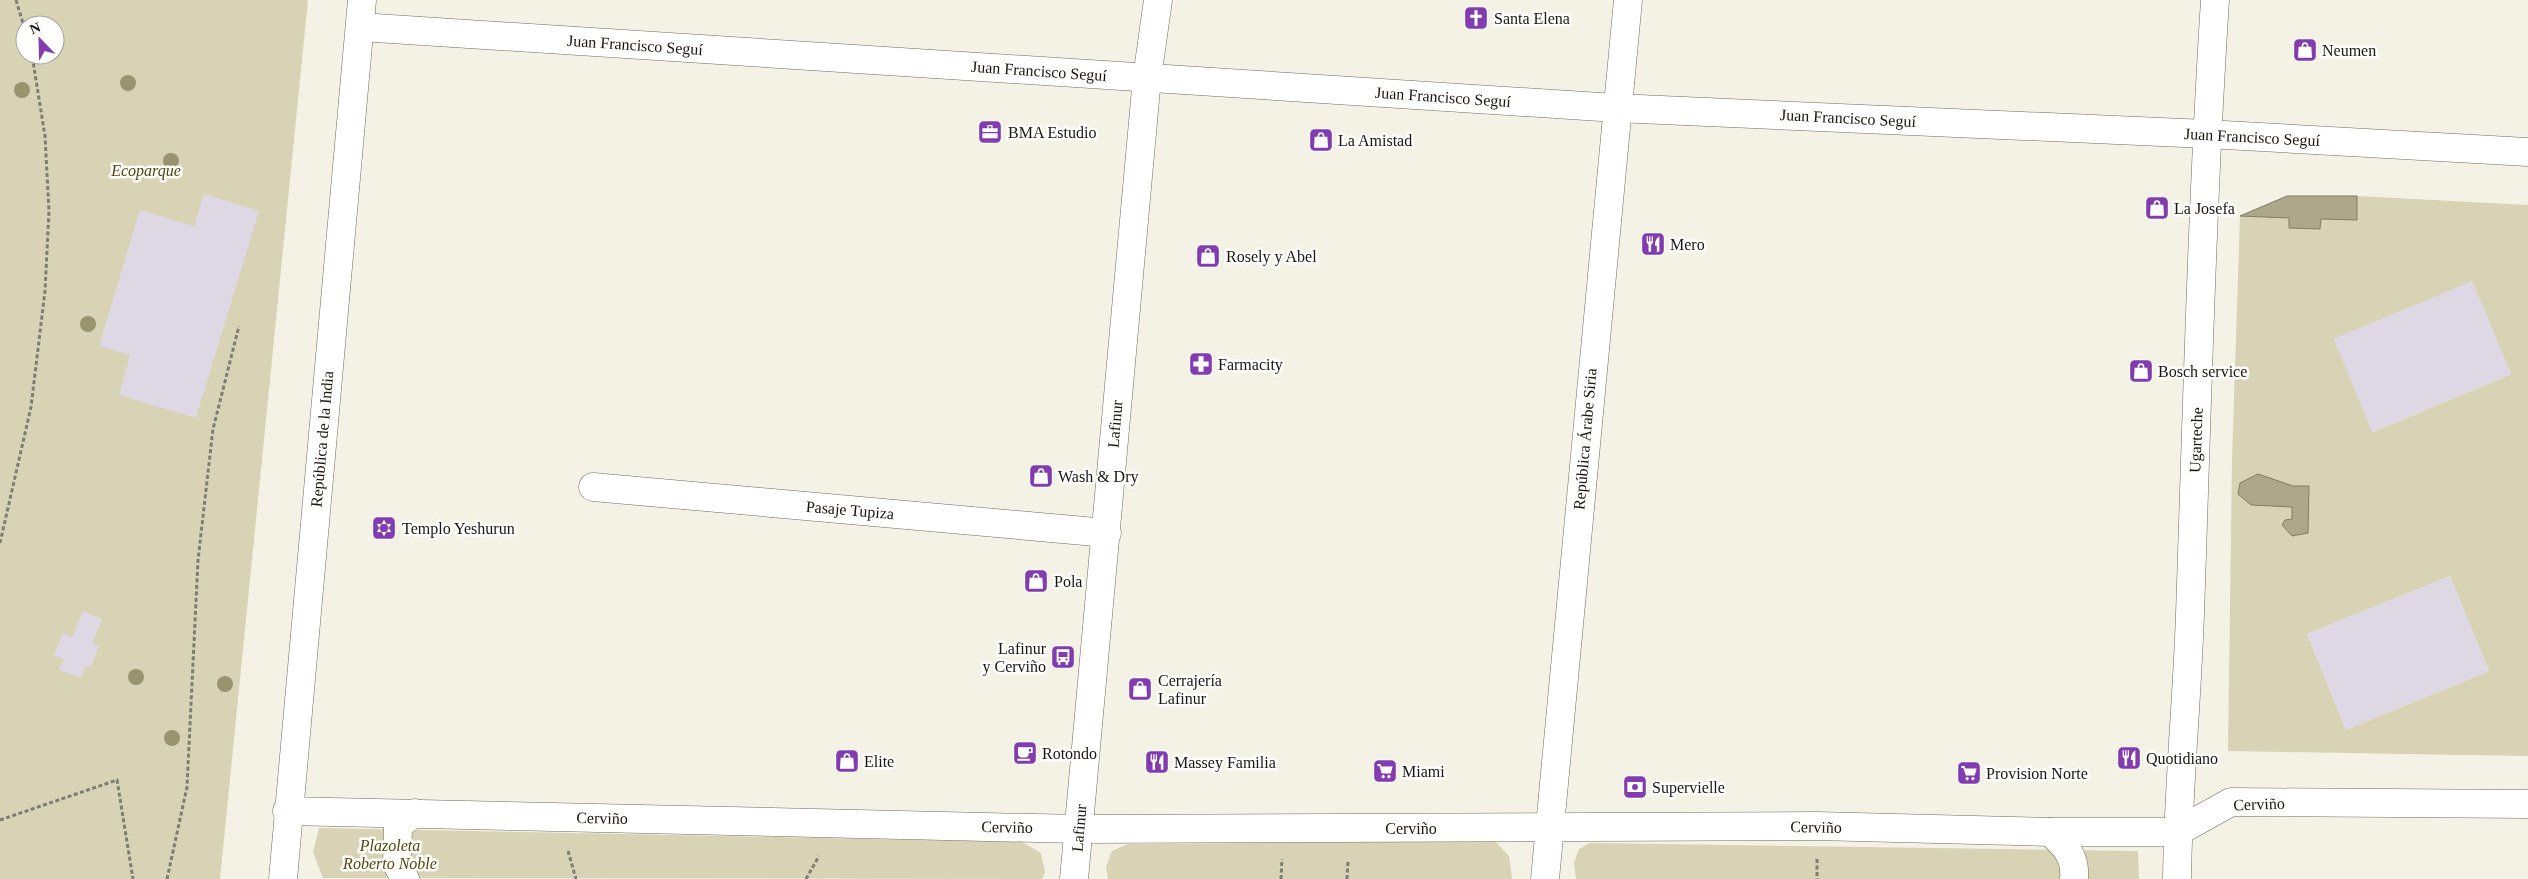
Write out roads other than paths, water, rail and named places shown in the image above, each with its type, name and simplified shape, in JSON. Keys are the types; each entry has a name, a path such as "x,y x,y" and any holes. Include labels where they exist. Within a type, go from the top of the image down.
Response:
{"street":[{"name":"República de la India","path":"282,879 362,0"},
{"name":"Lafinur","path":"1074,879 1147,78 1158,0"},
{"name":"República Árabe Siria","path":"1545,879 1548,828 1616,108 1628,0"},
{"name":"Ugarteche","path":"2177,879 2177,832 2188,678 2206,134 2215,0"},
{"name":"Juan Francisco Seguí","path":"360,27 1616,108 2206,134 2528,152"},
{"name":"Pasaje Tupiza","path":"594,486 1107,533"},
{"name":"Cerviño","path":"287,811 1078,829 1816,826 2050,832 2177,832 2231,802 2528,804"},
{"path":"405,879 397,864 398,825 415,813"},
{"path":"2050,832 2066,846 2075,866 2074,879"}],"place":[{"name":"Santa Elena","path":"1476,18"},
{"name":"Neumen","path":"2305,50"},
{"name":"BMA Estudio","path":"990,132"},
{"name":"La Amistad","path":"1321,140"},
{"name":"La Josefa","path":"2157,208"},
{"name":"Mero","path":"1653,244"},
{"name":"Rosely y Abel","path":"1208,256"},
{"name":"Farmacity","path":"1201,364"},
{"name":"Bosch service","path":"2141,371"},
{"name":"Wash & Dry","path":"1041,476"},
{"name":"Templo Yeshurun","path":"384,528"},
{"name":"Pola","path":"1036,581"},
{"name":"Lafinur y Cerviño","path":"1063,657"},
{"name":"Cerrajería Lafinur","path":"1140,689"},
{"name":"Rotondo","path":"1025,753"},
{"name":"Quotidiano","path":"2129,758"},
{"name":"Elite","path":"847,761"},
{"name":"Massey Familia","path":"1157,762"},
{"name":"Miami","path":"1385,771"},
{"name":"Provision Norte","path":"1969,773"},
{"name":"Supervielle","path":"1635,787"}],"park label":[{"name":"Ecoparque","path":"146,170"},
{"name":"Plazoleta Roberto Noble","path":"390,854"}]}
